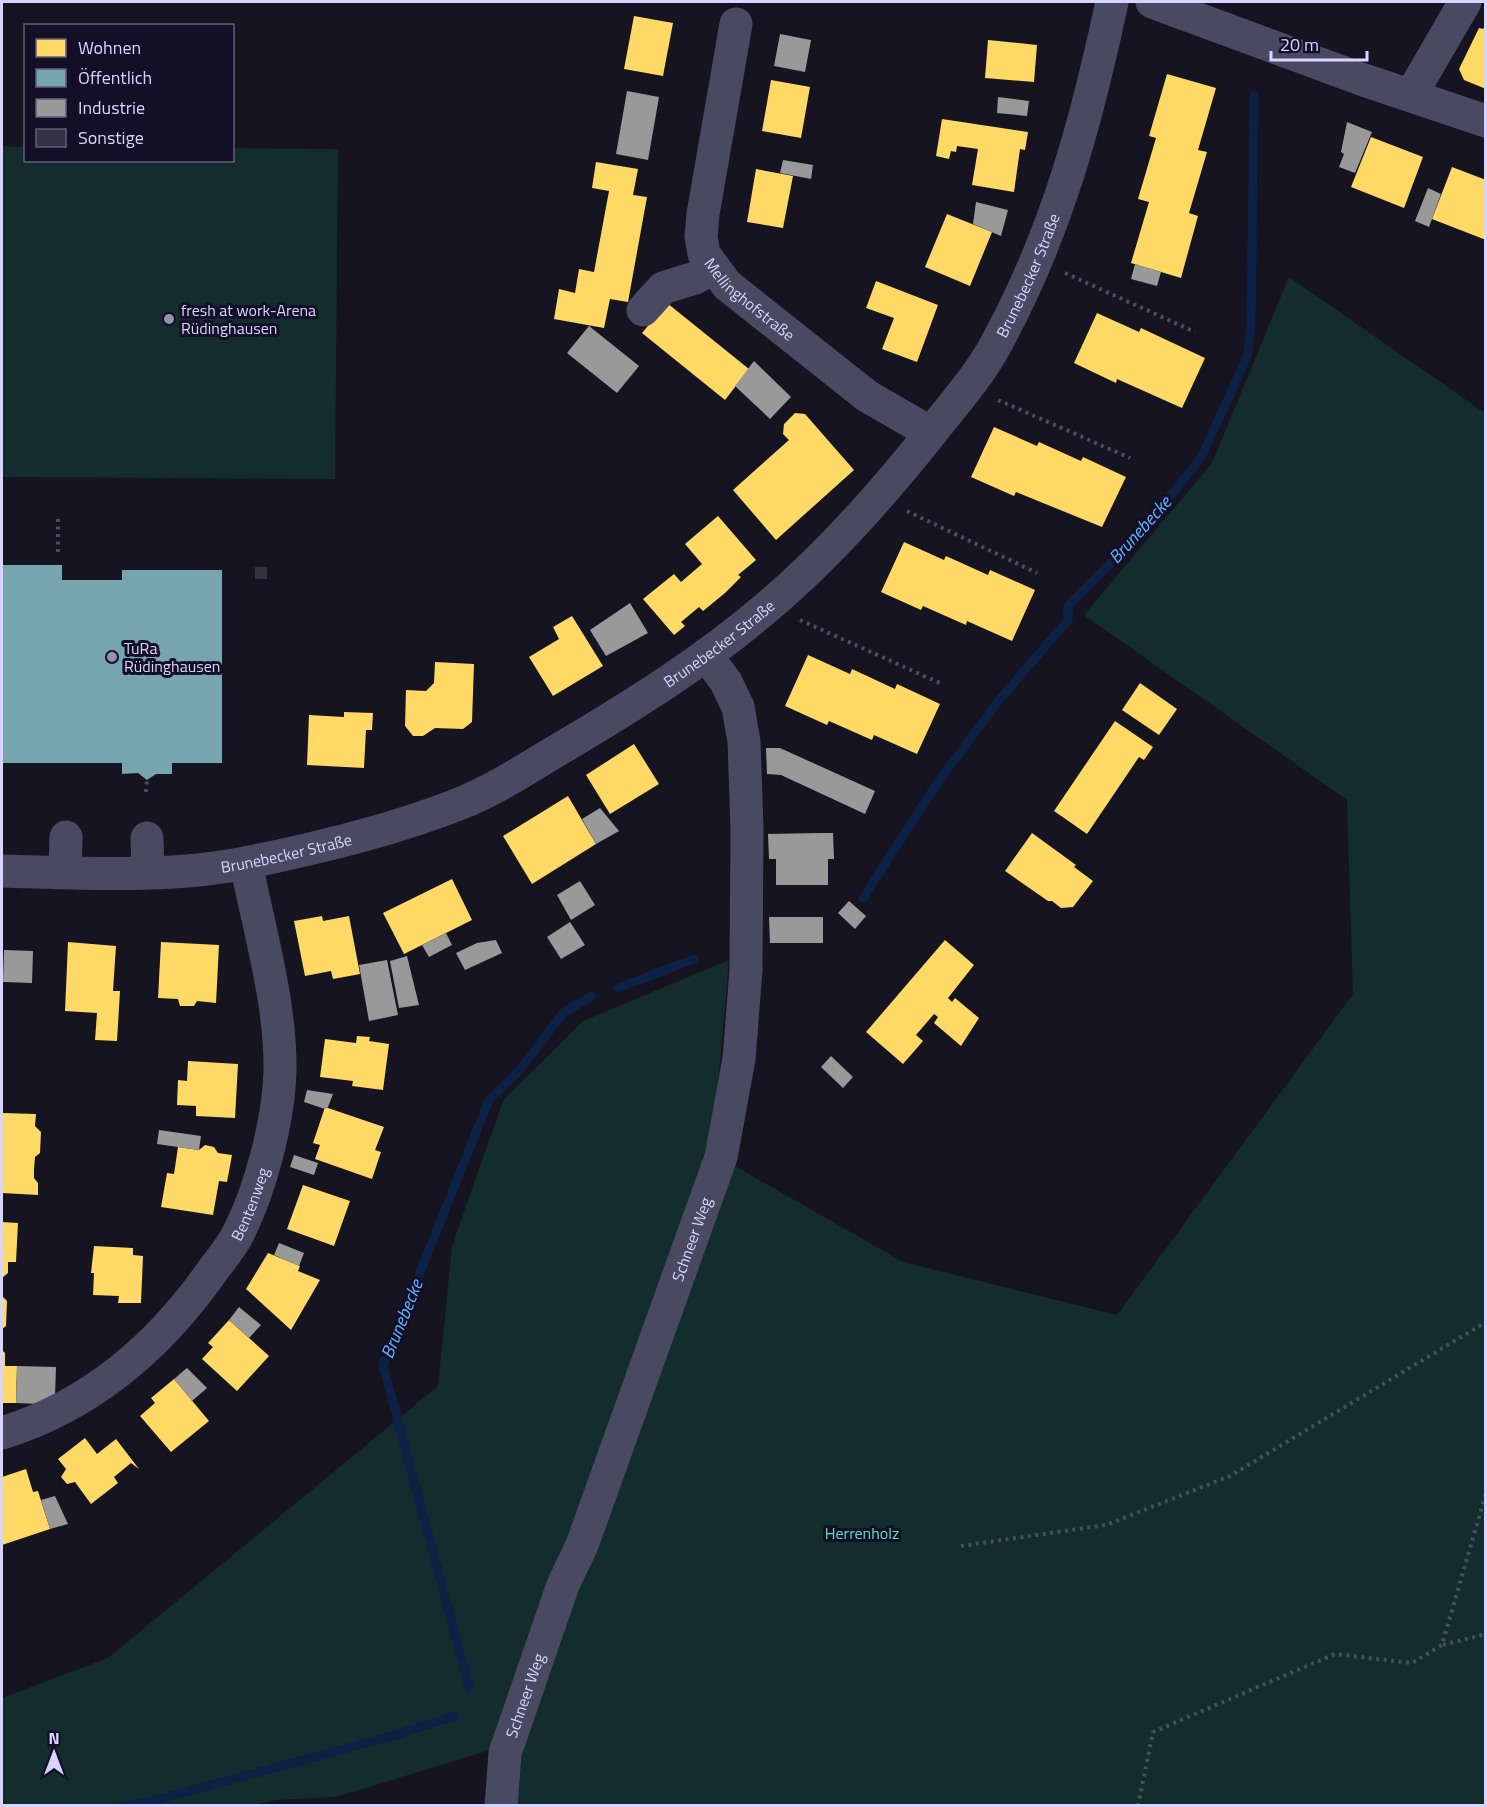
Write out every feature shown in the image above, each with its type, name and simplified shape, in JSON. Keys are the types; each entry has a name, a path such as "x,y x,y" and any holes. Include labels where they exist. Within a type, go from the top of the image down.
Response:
{"street":[{"name":"Brunebecker Straße","path":"2,871 148,871 246,863 396,825 461,804 512,777 603,723 706,655 770,606 855,525 879,498 993,351 1037,261 1065,186 1089,109 1112,2"},
{"path":"1152,2 1485,121"},
{"path":"1411,95 1466,2"},
{"name":"Mellinghofstraße","path":"736,24 701,237 704,254 727,285 867,396 931,433"},
{"path":"643,310 663,288 695,278 714,268"},
{"name":"Schneer Weg","path":"501,1806 505,1753 514,1723 563,1585 582,1545 721,1157 739,1059 746,970 747,828 744,741 738,707 726,682 706,655"},
{"path":"65,872 66,837"},
{"path":"147,838 148,871"},
{"name":"Bentenweg","path":"2,1433 33,1424 75,1403 119,1374 189,1304 239,1233 269,1149 280,1070 275,1011 246,863"}],"path":[{"path":"1037,261 1195,332"},
{"path":"967,387 1130,458"},
{"path":"879,498 1037,573"},
{"path":"58,519 58,556"},
{"path":"770,606 942,684"},
{"path":"146,792 147,780"},
{"path":"961,1546 1106,1525 1230,1476 1485,1322"},
{"path":"1442,1645 1485,1493"},
{"path":"1138,1806 1153,1732 1335,1654 1412,1663 1442,1645 1485,1634"}],"green space":[{"name":"fresh at work-Arena Rüdinghausen","path":"2,146 24,147 24,162 234,162 234,148 338,149 335,479 2,477"},
{"name":"Herrenholz","path":"1289,277 1485,413 1485,1805 517,1805 520,1741 336,1797 276,1800 248,1806 2,1806 2,1698 108,1658 438,1386 452,1246 503,1101 583,1021 729,960 712,1153 903,1262 1117,1315 1353,994 1347,800 1084,615 1212,463"}],"building: Wohnen":[{"path":"634,16 673,23 663,76 624,69"},
{"path":"1486,24 1486,89 1464,80 1459,69 1479,28 1483,29"},
{"path":"988,40 1037,45 1034,82 985,78"},
{"path":"1167,74 1216,88 1198,150 1207,152 1189,213 1198,216 1181,278 1131,263 1149,202 1138,199 1156,138 1149,136"},
{"path":"771,80 810,87 801,138 762,131"},
{"path":"942,119 1028,132 1025,150 1020,149 1014,192 972,185 978,149 957,146 956,152 951,151 949,159 936,156"},
{"path":"1371,137 1423,157 1404,208 1351,187"},
{"path":"596,162 638,169 633,195 647,197 628,302 610,299 604,328 554,319 559,289 575,293 579,269 594,272 609,191 592,188"},
{"path":"1452,167 1486,180 1486,240 1432,219"},
{"path":"756,169 793,176 783,228 747,222"},
{"path":"947,214 992,232 970,286 925,267"},
{"path":"876,281 938,305 917,362 882,349 894,318 866,308"},
{"path":"667,303 749,369 725,400 642,333"},
{"path":"1097,313 1139,332 1141,328 1205,358 1182,408 1117,379 1116,383 1074,363"},
{"path":"795,413 805,414 854,470 776,540 733,490 789,440 783,434 784,424"},
{"path":"994,427 1037,446 1039,442 1081,461 1083,457 1126,477 1102,527 1016,492 1014,496 971,477"},
{"path":"718,516 756,560 738,575 741,577 725,593 703,611 699,607 681,622 685,626 674,635 643,599 674,574 681,582 702,564 685,544"},
{"path":"904,542 944,560 946,556 988,575 990,570 1035,590 1012,641 967,621 966,625 923,606 921,610 881,592"},
{"path":"572,616 603,666 553,696 529,657 559,639 553,627"},
{"path":"808,655 850,674 852,669 895,689 897,684 940,704 917,754 874,735 872,740 829,721 827,725 785,706"},
{"path":"435,662 474,664 472,722 463,729 435,728 423,736 413,736 405,726 406,690 426,691 434,683"},
{"path":"1140,683 1177,709 1159,735 1122,710"},
{"path":"344,712 373,713 372,730 366,730 364,768 307,765 309,715 344,717"},
{"path":"1115,721 1153,747 1144,760 1139,757 1087,834 1054,811"},
{"path":"634,744 659,784 610,814 586,775"},
{"path":"568,796 596,844 532,884 503,836"},
{"path":"1032,833 1076,865 1074,867 1093,881 1073,907 1061,908 1005,871"},
{"path":"452,879 472,920 404,954 383,913"},
{"path":"322,916 323,921 349,916 360,974 333,979 331,971 305,976 294,921"},
{"path":"945,940 974,965 948,998 952,1002 955,998 979,1018 961,1046 934,1023 938,1017 934,1014 916,1035 923,1041 903,1064 866,1032"},
{"path":"68,942 116,946 113,991 120,991 117,1041 95,1040 97,1013 65,1011"},
{"path":"161,942 219,945 216,1003 197,1001 194,1006 180,1006 178,999 158,998"},
{"path":"357,1036 370,1037 369,1041 389,1044 383,1090 352,1086 353,1081 320,1077 325,1039 356,1043"},
{"path":"188,1061 238,1064 235,1118 196,1116 196,1106 177,1105 178,1080 187,1081"},
{"path":"325,1107 384,1127 375,1150 381,1152 372,1179 315,1159 320,1145 313,1143"},
{"path":"2,1113 36,1114 35,1126 41,1132 40,1153 35,1157 34,1169 34,1178 38,1183 38,1195 2,1193"},
{"path":"205,1145 214,1147 218,1153 232,1155 227,1182 219,1181 213,1215 161,1207 167,1173 174,1174 178,1147 199,1150"},
{"path":"303,1185 350,1201 334,1246 287,1229"},
{"path":"2,1222 18,1223 16,1262 8,1262 8,1273 2,1278"},
{"path":"94,1246 133,1248 133,1255 143,1256 141,1303 118,1303 119,1296 93,1295 94,1273 91,1273"},
{"path":"268,1253 300,1266 298,1271 320,1280 291,1330 246,1289"},
{"path":"2,1296 7,1301 6,1326 2,1329"},
{"path":"229,1320 269,1356 237,1391 202,1359 213,1347 208,1343"},
{"path":"2,1350 5,1353 5,1366 17,1366 16,1403 2,1403"},
{"path":"174,1379 209,1421 171,1452 140,1416 155,1403 151,1398"},
{"path":"85,1438 97,1454 116,1439 139,1469 131,1463 114,1477 118,1483 91,1504 75,1482 67,1484 61,1477 66,1469 58,1459"},
{"path":"26,1469 33,1492 38,1491 50,1529 2,1545 2,1477"}],"building: Öffentlich":[{"name":"TuRa Rüdinghausen","path":"2,565 62,565 62,580 122,580 122,570 222,570 222,763 172,763 172,774 156,774 147,780 138,773 122,774 122,763 2,763"}],"building: Industrie":[{"path":"780,34 811,40 805,72 774,66"},
{"path":"627,91 659,97 648,160 616,154"},
{"path":"998,97 1029,101 1027,116 997,113"},
{"path":"1347,122 1372,132 1355,173 1339,167 1344,154 1341,152"},
{"path":"783,160 813,165 811,179 780,173"},
{"path":"1428,188 1441,194 1429,227 1415,221"},
{"path":"976,202 1008,210 1001,236 973,224"},
{"path":"1135,264 1161,272 1157,286 1131,279"},
{"path":"589,326 639,366 617,393 567,353"},
{"path":"754,361 791,397 770,419 735,386"},
{"path":"630,603 648,633 606,656 590,630"},
{"path":"766,748 780,748 875,791 865,814 781,775 767,774"},
{"path":"600,808 619,831 596,844 582,819"},
{"path":"833,833 834,859 828,859 828,885 776,885 776,859 769,859 768,834"},
{"path":"580,881 595,905 571,920 557,895"},
{"path":"849,901 866,916 855,929 838,913"},
{"path":"769,917 823,917 823,943 770,943"},
{"path":"570,922 585,945 561,959 547,937"},
{"path":"446,933 452,945 429,957 422,945"},
{"path":"496,940 502,953 465,970 456,953 477,943"},
{"path":"4,950 33,951 32,983 3,982"},
{"path":"407,956 419,1005 399,1008 390,961"},
{"path":"387,960 398,1015 369,1021 359,965"},
{"path":"831,1056 853,1077 843,1088 821,1067"},
{"path":"307,1090 333,1094 328,1107 325,1109 304,1102"},
{"path":"159,1130 201,1136 199,1150 157,1144"},
{"path":"294,1155 318,1163 314,1175 290,1167"},
{"path":"279,1243 304,1253 299,1266 274,1255"},
{"path":"239,1307 261,1325 249,1338 229,1320"},
{"path":"17,1366 56,1367 55,1396 40,1404 16,1403"},
{"path":"187,1368 207,1388 192,1401 174,1379"},
{"path":"55,1496 68,1524 50,1529 41,1500"}],"building: Sonstige":[{"path":"255,567 267,567 267,579 255,579"}],"waterway":[{"name":"Brunebecke","path":"863,898 938,782 1000,699 1068,620 1068,606 1139,535 1201,458 1247,357 1251,326 1254,96"},
{"name":"Brunebecke","path":"618,988 694,959"},
{"name":"Brunebecke","path":"469,1687 383,1365 489,1100 519,1071 563,1013 592,996"},
{"path":"123,1806 152,1801 392,1736 455,1716"}],"place":[{"name":"fresh at work-Arena Rüdinghausen","path":"169,319"},
{"name":"TuRa Rüdinghausen","path":"112,657"}]}
